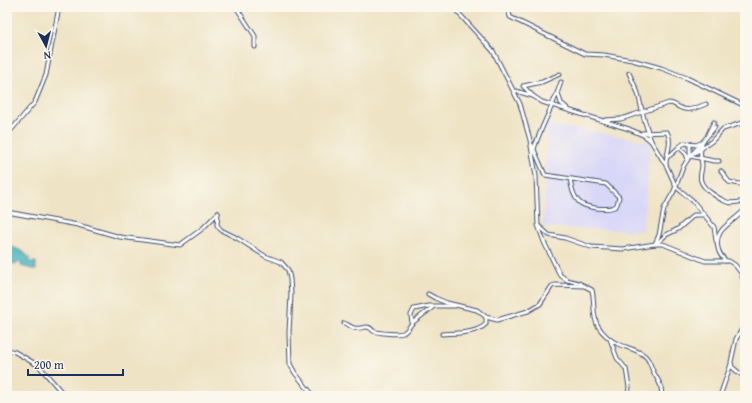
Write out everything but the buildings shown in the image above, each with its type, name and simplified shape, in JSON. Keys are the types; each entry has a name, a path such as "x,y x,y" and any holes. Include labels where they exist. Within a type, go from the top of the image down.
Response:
{"street":[{"path":"7,135 35,102 46,75 59,7"},
{"path":"236,7 255,36 255,47"},
{"path":"453,7 493,51 520,104 530,140 536,176 538,225 544,242 560,276 567,280 587,286 592,290 594,299 594,314 597,325 617,344 643,354 647,358 654,373 661,383 662,396"},
{"path":"508,7 510,17 585,54 618,57 661,68 687,78 745,106"},
{"path":"560,74 542,82 523,86 533,96 542,102 600,119 640,133 651,141"},
{"path":"629,74 638,93 651,141 666,166 676,187 692,200 714,227 718,251 726,261 735,265 745,278"},
{"path":"534,149 558,93 561,82"},
{"path":"516,91 533,96"},
{"path":"558,93 561,103 570,111"},
{"path":"600,119 617,120 669,103 674,103 681,108 688,109 706,104"},
{"path":"708,136 714,122"},
{"path":"689,158 712,141 723,129 745,122"},
{"path":"655,244 660,231 664,209 676,187 678,178 689,158 716,127"},
{"path":"640,133 667,132 670,142 666,166"},
{"path":"530,140 545,175 570,180 606,184 619,197 618,202 613,207 601,208 587,207 580,204 576,198 570,180"},
{"path":"667,156 685,143 696,145 702,143"},
{"path":"689,158 691,151 690,143"},
{"path":"702,143 700,149 702,169 700,178 702,185 714,195 726,202 731,203 745,201"},
{"path":"679,147 689,158"},
{"path":"689,158 719,161"},
{"path":"721,171 729,182 745,185"},
{"path":"745,171 745,178"},
{"path":"716,241 720,232 726,225 737,218 745,209"},
{"path":"7,212 78,225 120,237 180,245 202,229 218,213 217,225 221,230 237,238 265,256 281,262 288,270 291,295 289,332 290,364 295,373 312,394 311,396"},
{"path":"655,244 694,215 704,215"},
{"path":"538,225 549,235 565,238 592,247 623,249 663,244 705,261 726,261"},
{"path":"741,272 745,286"},
{"path":"428,294 447,303 477,310 486,317 497,320 528,311 540,304 552,286 587,286"},
{"path":"412,323 411,315 414,309 433,306 465,306"},
{"path":"344,323 354,328 367,326 380,334 402,334 412,323 433,306"},
{"path":"442,334 482,328 486,324 486,317"},
{"path":"720,396 731,362 736,339 745,324"},
{"path":"610,338 617,358 626,369 629,387 628,396"},
{"path":"7,350 15,352 39,366 64,396"},
{"path":"731,362 732,367 745,377"}],"shaded area":[{"path":"547,124 651,142 643,231 543,227"}],"water":[{"path":"7,244 27,255 30,258 28,262 36,262 36,270 21,266 21,262 15,264 7,262"}]}
